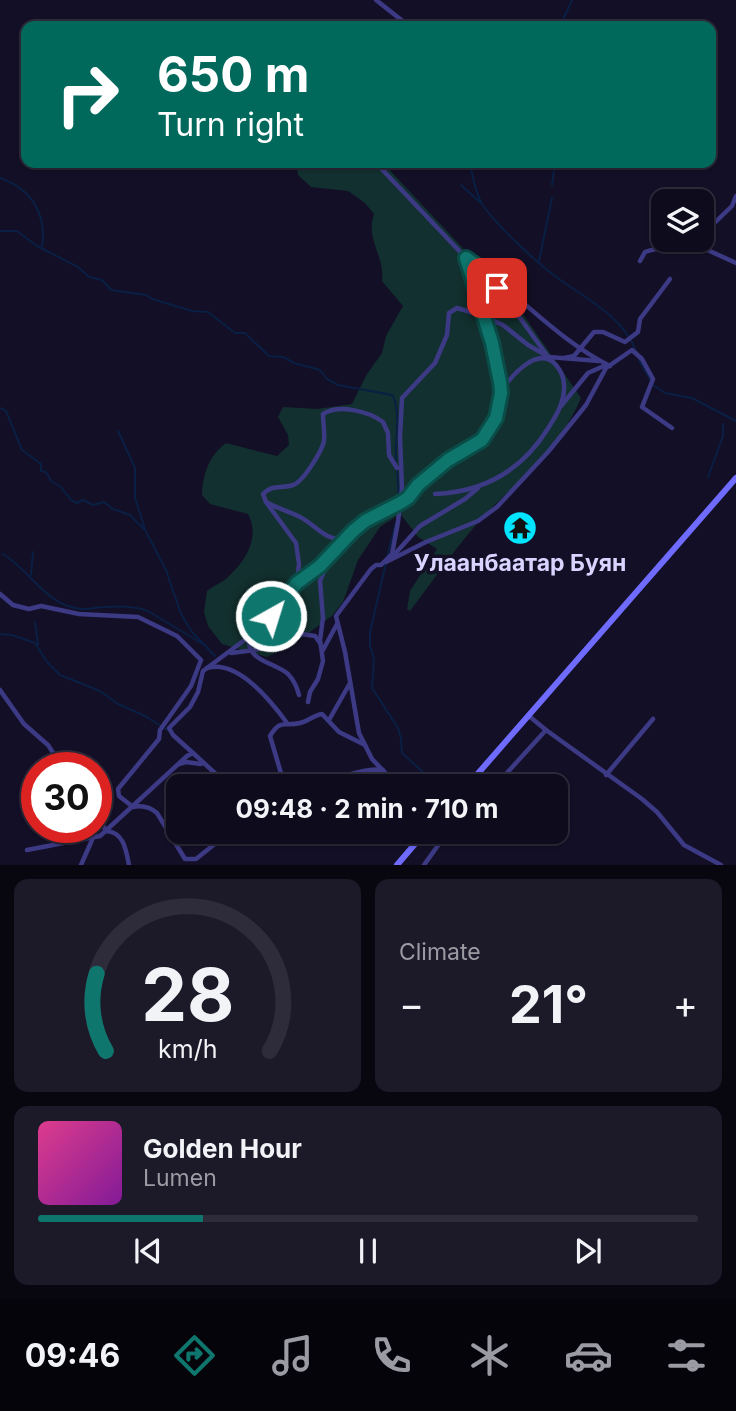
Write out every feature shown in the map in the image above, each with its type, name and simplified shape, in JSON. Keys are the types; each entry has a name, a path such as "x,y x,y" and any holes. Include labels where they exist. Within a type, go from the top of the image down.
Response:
{"main road":[{"path":"477,774 736,478"},
{"path":"397,865 415,844"}],"street":[{"path":"376,0 403,21"},
{"path":"381,168 466,258 580,349 610,366"},
{"path":"714,223 732,206 736,196"},
{"path":"640,261 645,252 651,250"},
{"path":"712,252 736,263"},
{"path":"466,258 492,343 501,393"},
{"path":"490,275 549,357"},
{"path":"559,359 574,356 594,332 603,332 625,342 638,331 640,319 670,279"},
{"path":"383,564 394,548 402,488 402,398 435,363 447,335 450,311 464,309 484,316 503,325 528,345 549,357 599,361"},
{"path":"387,772 372,759 359,733 336,616 364,578 376,565 478,521 497,507 558,439 594,393 603,372 632,350 642,359 653,379 642,407 672,428"},
{"path":"207,768 173,736 169,728 190,707 206,668 250,636 271,616 297,583 320,566 344,539 365,521 408,498 418,485 448,460 482,440 496,418 501,393 509,379 522,366 547,359 558,367 564,381 561,406"},
{"path":"435,495 479,487 497,480 516,467 538,444 561,406 588,373 605,365 610,366"},
{"path":"297,583 299,564 296,543 263,494 268,489 293,485 305,475 324,441 323,414 328,411 356,410 383,422 388,433 389,455 397,468"},
{"path":"383,564 400,550 420,526 465,499 479,487"},
{"path":"266,502 300,517 327,536 344,539"},
{"path":"320,645 323,618 320,581 335,549"},
{"path":"0,594 13,605 29,609 41,606 79,614 138,617 177,636 201,660 191,686 160,730 159,739 118,789 119,796 132,807 152,809 182,855 190,860 195,859"},
{"path":"308,702 321,670 323,651 337,623"},
{"path":"230,653 252,651 302,634 314,636 323,651"},
{"path":"250,636 249,646 252,651 262,660 287,673 299,695"},
{"path":"206,668 233,671 248,680 287,723"},
{"path":"329,720 350,682"},
{"path":"0,691 24,723 53,752"},
{"path":"281,774 270,736 276,727 287,723 301,723 322,714 339,732 365,745"},
{"path":"528,716 657,812 684,845 721,865"},
{"path":"606,775 653,719"},
{"path":"506,774 546,730"},
{"path":"112,825 175,766 193,753"},
{"path":"175,766 190,762 203,765 214,774"},
{"path":"352,774 376,769 387,772"},
{"path":"112,832 120,836 129,865"},
{"path":"27,850 69,843"},
{"path":"81,865 91,843"},
{"path":"190,865 214,844"},
{"path":"424,865 441,844"}],"green space":[{"path":"388,168 518,307 581,398 560,435 475,526 410,611 407,609 410,591 437,549 418,537 402,516 397,516 380,527 358,560 343,602 332,616 289,647 267,657 222,644 208,626 204,612 207,591 228,577 242,562 250,547 253,531 248,514 210,504 202,495 208,466 226,443 277,456 289,445 288,435 278,417 283,407 317,409 352,404 367,374 382,353 386,336 403,306 382,281 381,263 372,232 374,214 365,203 348,191 311,187 298,175 297,169"}],"waterway":[{"path":"562,21 572,0"},
{"path":"471,168 480,200 497,222 550,272 613,319 630,339 636,351"},
{"path":"552,185 554,168"},
{"path":"0,178 20,189 34,204 42,223 42,247"},
{"path":"461,185 481,203"},
{"path":"539,261 552,198"},
{"path":"0,231 17,231 37,246 78,267 89,277 102,280 111,290 146,295 192,311 208,312 235,333 245,333 269,356 283,357 320,370 327,379 338,385 392,395 397,409 396,464"},
{"path":"639,360 653,385 665,393 692,398 736,421"},
{"path":"0,408 6,411 22,450 41,464 41,471 46,472 51,481 61,487 71,500 77,503 83,500 93,505 104,502 113,509 130,515 145,530 166,570 181,614 192,632 215,656"},
{"path":"708,477 723,436 723,424"},
{"path":"118,431 135,468 135,498 145,529"},
{"path":"397,470 399,499"},
{"path":"387,557 396,522"},
{"path":"31,575 33,552"},
{"path":"3,554 49,595 70,607 143,609 206,646"},
{"path":"386,563 370,632 374,659 372,688 398,728 402,753 425,774"},
{"path":"35,622 38,645"},
{"path":"0,634 35,643 47,662 60,675 100,691 118,704 169,731"}],"place":[{"name":"Улаанбаатар Буян","path":"520,528"}],"route":[{"path":"271,616 297,583 320,566 353,531 365,521 408,498 418,485 448,460 482,440 496,418 501,393 492,343 466,258 490,275 497,288"}]}
